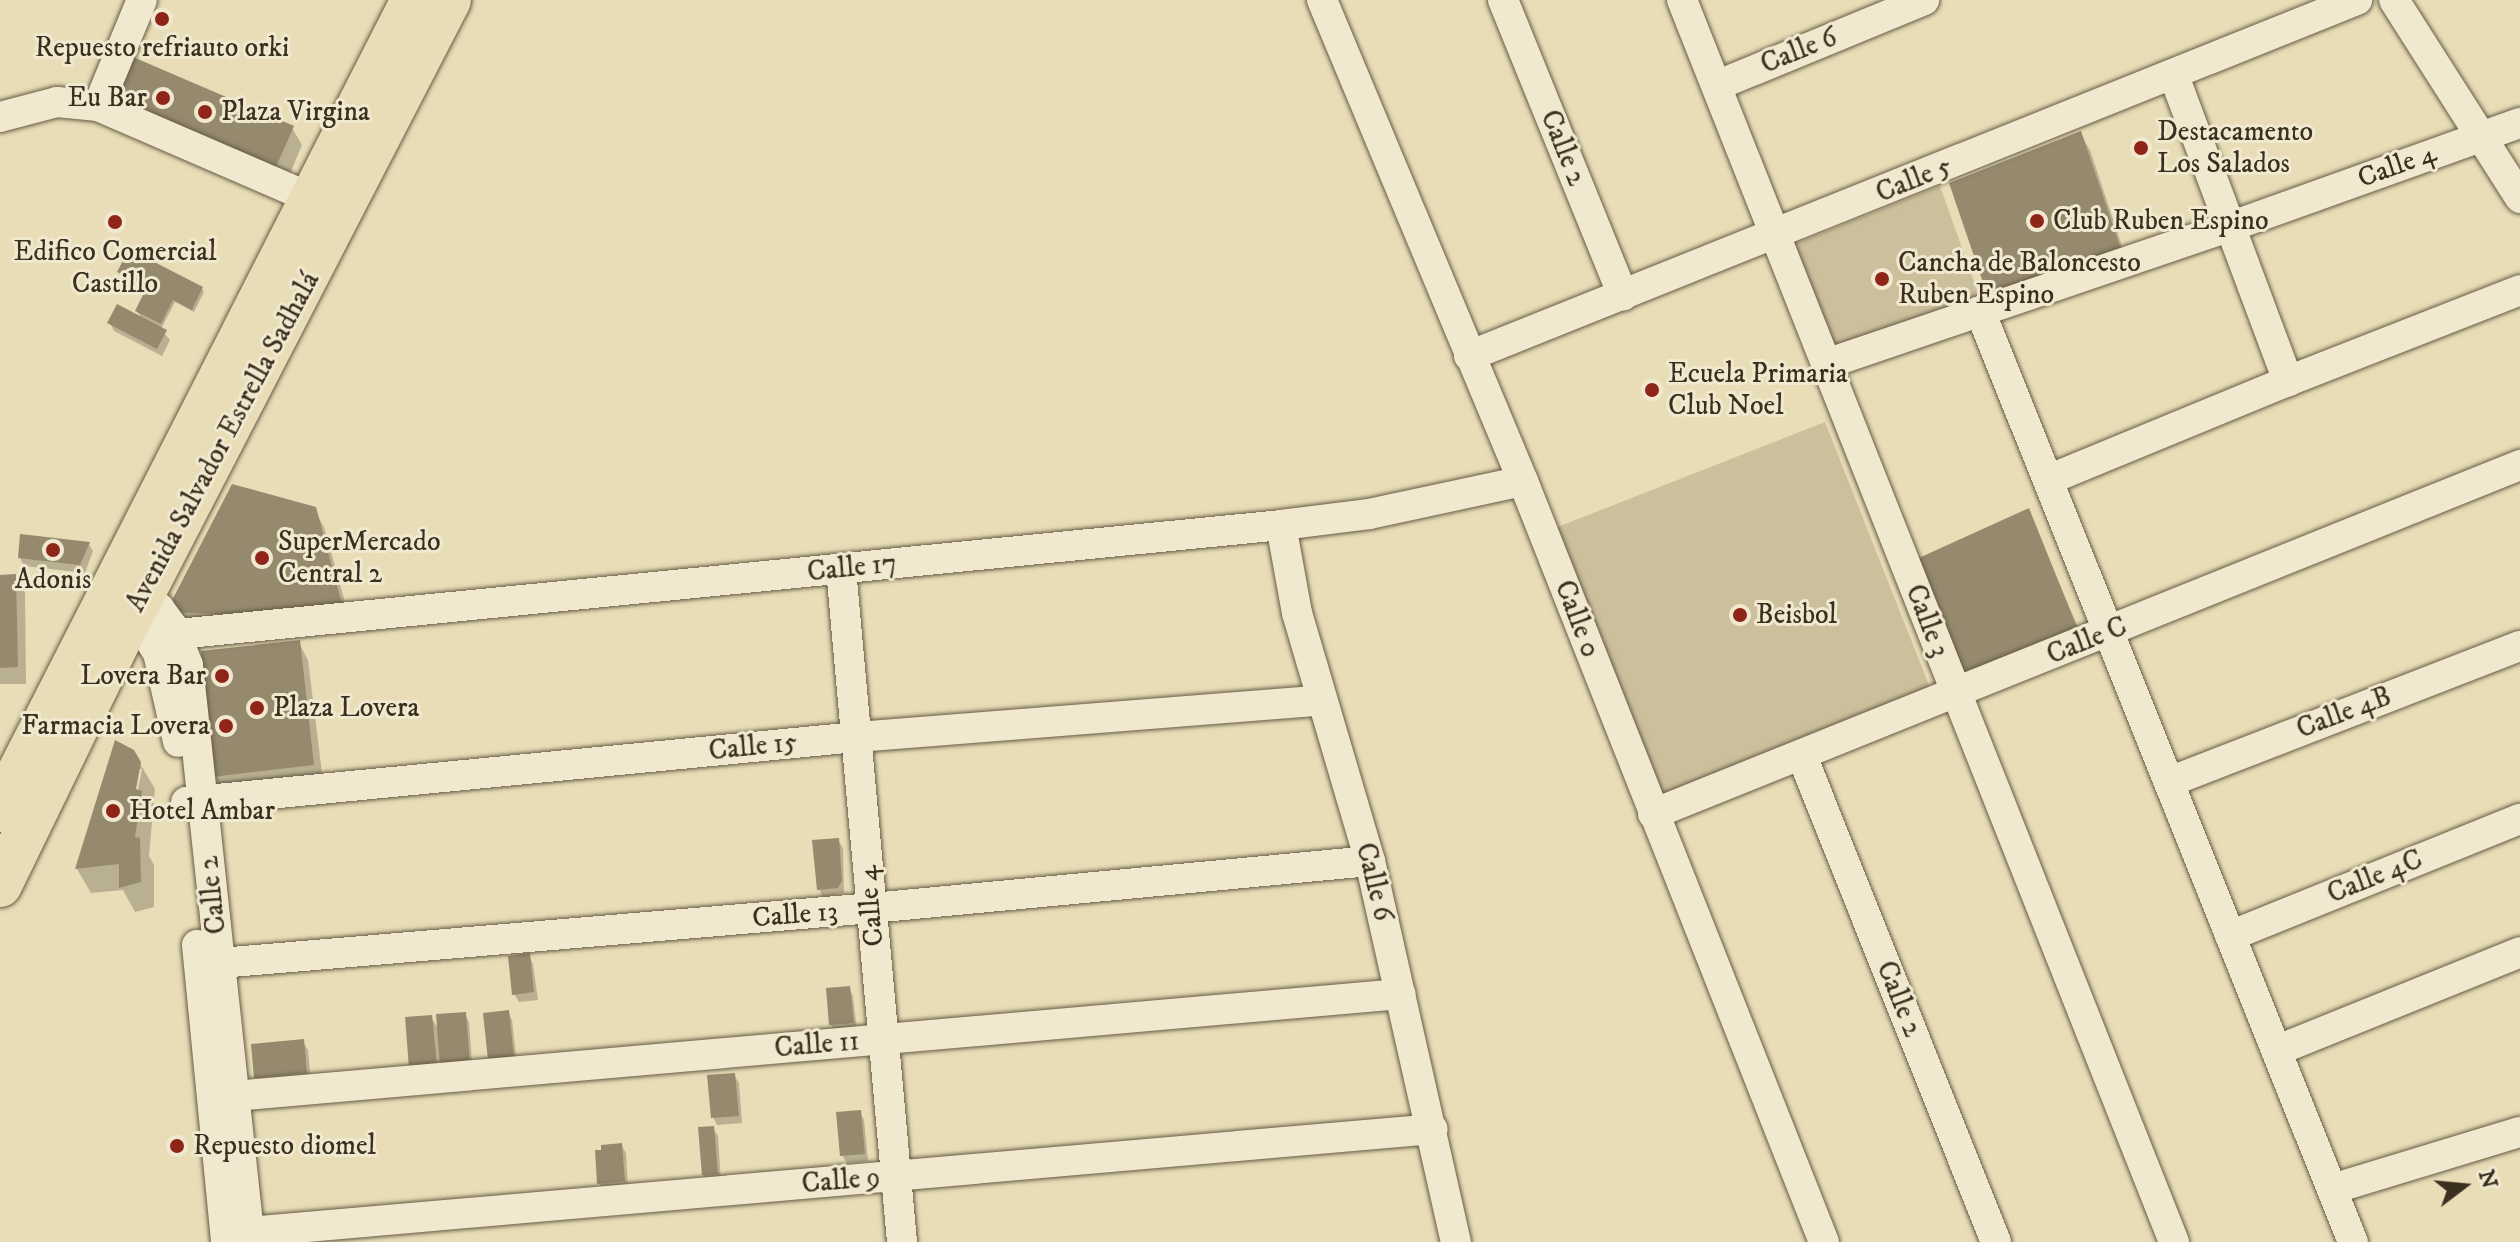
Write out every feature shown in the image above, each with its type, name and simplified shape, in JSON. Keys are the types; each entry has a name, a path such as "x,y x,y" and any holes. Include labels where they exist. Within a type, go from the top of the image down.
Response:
{"highway":[{"path":"328,206 317,159 394,0"},
{"name":"Avenida Salvador Estrella Sadhalá","path":"328,206 413,0"},
{"name":"Avenida Salvador Estrella Sadhalá","path":"0,810 124,596 328,206 449,0"},
{"name":"Avenida Salvador Estrella Sadhalá","path":"0,885 124,596"}],"street":[{"path":"98,106 142,0"},
{"name":"Calle 0","path":"1322,0 1523,481 1824,1242"},
{"name":"Calle 2","path":"1503,0 1623,296"},
{"name":"Calle 3","path":"1682,0 1829,363 1955,693 2174,1242"},
{"name":"Calle 6","path":"1718,85 1924,0"},
{"name":"Calle 5","path":"1469,356 2174,76 2357,0"},
{"path":"2394,0 2520,198"},
{"path":"2174,76 2288,381"},
{"path":"0,117 57,102 98,106 328,206"},
{"name":"Calle 4","path":"1829,363 2229,227 2520,123"},
{"path":"2048,480 2520,290"},
{"path":"1980,311 2353,1242"},
{"name":"Calle C","path":"1653,814 2520,465"},
{"name":"Calle 17","path":"178,634 1281,525 1369,514 1523,481"},
{"name":"Calle 6","path":"1281,525 1297,613 1370,861 1433,1129 1456,1242"},
{"name":"Calle 4","path":"841,569 902,1242"},
{"name":"Calle 2","path":"124,596 178,634 188,665 195,801 241,1239"},
{"name":"Calle 2","path":"124,596 151,639 165,673 195,801 220,963 234,1096 241,1239"},
{"name":"Calle 4B","path":"2169,782 2520,646"},
{"name":"Calle 15","path":"195,801 856,737 1322,700"},
{"name":"Calle 2","path":"1802,756 1996,1242"},
{"name":"Calle 4C","path":"2230,936 2520,819"},
{"name":"Calle 13","path":"220,963 872,908 1370,861"},
{"path":"2278,1050 2520,952"},
{"name":"Calle 11","path":"234,1096 1401,994"},
{"name":"Calle 9","path":"241,1239 896,1176 1433,1129"},
{"path":"2332,1189 2520,1132"}],"shaded area":[{"name":"Cancha de Baloncesto Ruben Espino","path":"1940,186 1983,307 1825,363 1780,250"},
{"name":"Beisbol","path":"1825,422 1934,698 1657,808 1545,532"}],"building":[{"name":"Plaza Virgina","path":"133,57 294,126 276,167 116,99"},
{"name":"Club Ruben Espino","path":"2081,131 2124,258 1990,303 1949,183"},
{"path":"129,249 203,287 192,310 173,300 161,324 135,311 147,287 117,272"},
{"path":"117,304 167,330 157,349 107,323"},
{"name":"SuperMercado Central 2","path":"232,484 316,507 343,608 223,614 166,612"},
{"path":"2029,508 2080,635 1959,686 1910,562"},
{"name":"Adonis","path":"20,534 90,542 80,565 18,558"},
{"path":"16,574 18,667 0,668 0,575"},
{"name":"Plaza Lovera","path":"300,640 314,765 212,777 201,651"},
{"name":"Hotel Ambar","path":"115,740 134,750 141,762 136,789 142,791 135,837 140,838 141,882 119,888 119,864 75,869"},
{"path":"839,838 842,881 838,888 817,890 812,840"},
{"path":"530,953 534,992 512,995 508,956"},
{"path":"850,986 854,1023 829,1025 826,988"},
{"path":"509,1010 514,1058 488,1060 483,1013"},
{"path":"466,1012 470,1064 440,1066 436,1014"},
{"path":"432,1015 437,1065 409,1068 405,1017"},
{"path":"304,1039 307,1073 254,1078 251,1044"},
{"path":"735,1073 739,1116 711,1118 707,1075"},
{"path":"861,1110 865,1154 840,1156 836,1112"},
{"path":"714,1126 718,1174 702,1175 698,1127"},
{"path":"622,1143 625,1181 597,1184 595,1150 601,1150 601,1145"}],"place":[{"name":"Repuesto refriauto orki","path":"162,19"},
{"name":"Eu Bar","path":"163,98"},
{"name":"Plaza Virgina","path":"205,112"},
{"name":"Destacamento Los Salados","path":"2141,148"},
{"name":"Club Ruben Espino","path":"2037,221"},
{"name":"Edifico Comercial Castillo","path":"115,222"},
{"name":"Cancha de Baloncesto Ruben Espino","path":"1882,279"},
{"name":"Ecuela Primaria Club Noel","path":"1652,390"},
{"name":"Adonis","path":"53,550"},
{"name":"SuperMercado Central 2","path":"262,558"},
{"name":"Beisbol","path":"1740,615"},
{"name":"Lovera Bar","path":"222,676"},
{"name":"Plaza Lovera","path":"257,708"},
{"name":"Farmacia Lovera","path":"226,726"},
{"name":"Hotel Ambar","path":"113,811"},
{"name":"Repuesto diomel","path":"177,1146"}]}
